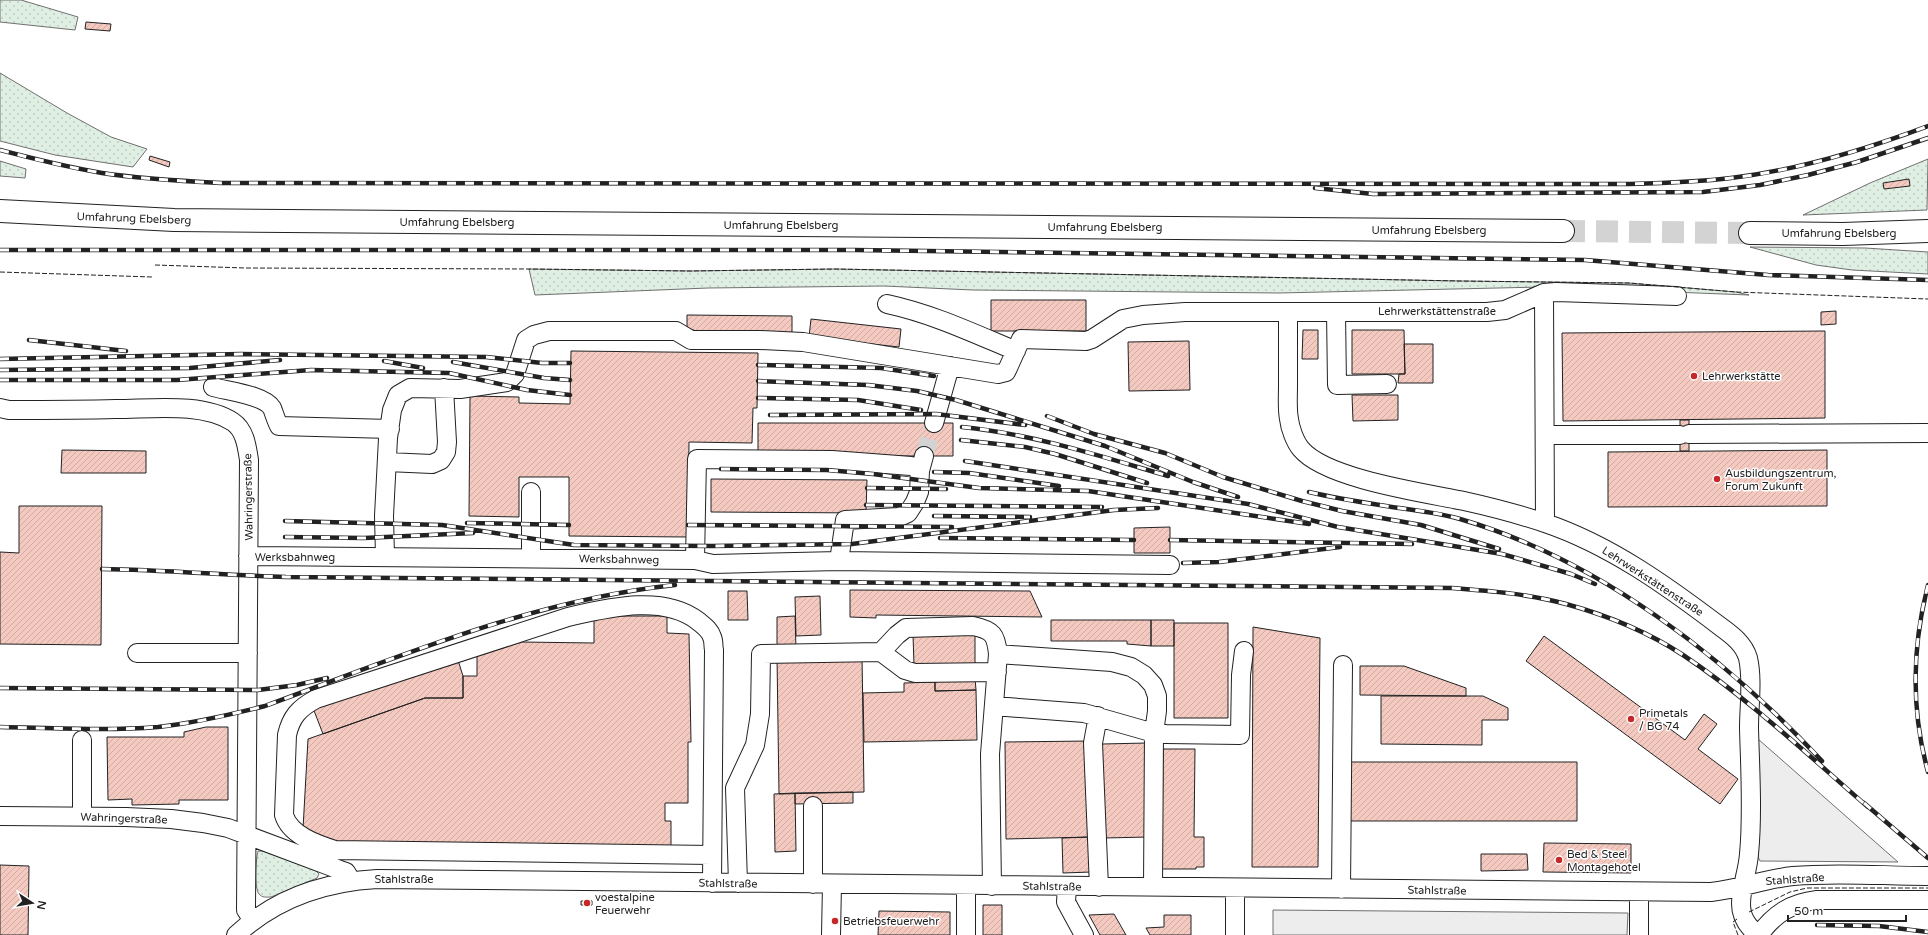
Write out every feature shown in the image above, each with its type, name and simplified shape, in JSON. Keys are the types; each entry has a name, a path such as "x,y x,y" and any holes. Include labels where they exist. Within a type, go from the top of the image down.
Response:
{"main road":[{"name":"Umfahrung Ebelsberg","path":"0,211 174,220 1563,231"},
{"name":"Umfahrung Ebelsberg","path":"1750,233 1843,234 1928,231"}],"street":[{"name":"Lehrwerkstättenstraße","path":"1018,345 1086,341 1092,339 1123,319 1142,315 1185,312 1487,312 1514,308 1544,293 1677,296"},
{"path":"1544,293 1544,523"},
{"path":"385,557 384,516 392,410 398,395 410,388 460,389 507,382 515,374 526,340 534,335 548,331 676,331 691,340 760,340 803,342 998,374 1006,372 1018,345 916,310 888,304"},
{"name":"Lehrwerkstättenstraße","path":"1288,312 1289,419 1294,437 1301,449 1314,460 1335,470 1374,482 1463,501 1544,523 1604,548 1629,563 1720,626 1743,647 1747,656 1751,675 1749,705 1750,853 1740,904 1742,915 1748,927 1764,933"},
{"path":"1336,312 1337,385 1387,384"},
{"path":"934,423 950,366"},
{"path":"213,388 250,395 266,402 271,408 279,426 390,430"},
{"path":"387,462 432,464 441,460 446,452 447,442 444,388"},
{"name":"Wahringerstraße","path":"0,408 9,410 193,409 208,412 234,423 242,432 247,444 249,460 246,910 253,921"},
{"path":"1544,435 1926,433"},
{"path":"695,560 697,459 832,460 911,466 922,464 918,492 915,502 908,513 899,517 845,520 839,560"},
{"path":"530,492 531,558"},
{"name":"Werksbahnweg","path":"248,556 695,560 713,564 839,560 1170,565"},
{"path":"712,854 334,850 323,846 291,829 286,823 284,815 287,735 290,723 295,713 316,699 568,617 600,610 637,606 661,607 679,612 694,619 707,628 712,637 712,854 712,883"},
{"path":"881,652 906,628 973,626 983,628 992,633 997,641 997,672 990,754 992,886"},
{"path":"994,706 1084,713 1154,733 1196,736 1240,735 1241,675 1244,651"},
{"path":"738,883 735,788 752,755 759,726 761,654 881,652 905,670 915,673 997,672"},
{"path":"137,653 248,653"},
{"path":"998,654 1112,662 1131,667 1144,675 1153,685 1157,696 1157,711 1154,733 1153,888"},
{"path":"1341,889 1343,665"},
{"path":"1098,716 1092,743 1099,887"},
{"path":"82,740 82,817"},
{"path":"813,806 813,884"},
{"name":"Wahringerstraße","path":"0,816 171,819 203,823 228,828 346,872 350,880"},
{"name":"Stahlstraße","path":"236,935 279,903 299,894 350,880 389,879 1153,888 1711,892 1729,890 1765,880 1794,876 1928,876"},
{"path":"831,935 832,884"},
{"path":"966,885 966,935"},
{"path":"1067,886 1066,902 1084,935"},
{"path":"1235,888 1235,935"},
{"path":"1639,892 1639,935"},
{"path":"1764,933 1772,918 1785,908 1801,902 1817,900 1928,900"}],"green space":[{"path":"0,0 21,0 78,17 75,30 0,22"},
{"path":"0,73 111,137 147,149 133,167 55,155 0,141"},
{"path":"1928,159 1927,210 1803,215 1870,183"},
{"path":"0,161 26,169 25,178 0,176"},
{"path":"1750,247 1865,248 1928,252 1928,274 1852,270 1816,265"},
{"path":"529,269 690,271 835,269 1629,283 1736,292 1749,295 1542,287 1279,293 973,290 884,286 708,288 535,295"},
{"path":"258,851 264,851 316,871 319,874 317,878 271,897 263,897 257,891 256,886"}],"shaded area":[{"path":"1758,739 1898,862 1760,861 1758,857"},
{"path":"1273,910 1628,913 1627,935 1273,935"}],"building":[{"path":"86,22 111,24 110,31 85,29"},
{"path":"150,156 170,162 169,167 149,160"},
{"path":"1909,179 1910,186 1884,189 1883,183"},
{"path":"991,300 1086,300 1086,331 991,331"},
{"path":"1836,311 1836,324 1821,325 1821,312"},
{"path":"687,315 792,316 792,336 694,335 694,330 687,330"},
{"path":"811,319 901,329 899,347 809,337"},
{"path":"1303,330 1318,330 1318,359 1302,359"},
{"path":"1352,330 1404,330 1405,374 1352,374"},
{"name":"Lehrwerkstätte","path":"1825,331 1825,418 1563,421 1562,333"},
{"path":"1189,341 1190,390 1129,391 1128,342"},
{"path":"1404,344 1433,344 1433,383 1398,383 1399,374 1405,374"},
{"path":"571,351 758,353 757,408 753,408 752,443 689,442 688,537 569,536 569,477 519,477 519,517 469,516 470,396 519,397 519,403 570,404"},
{"path":"1352,395 1398,395 1398,420 1353,421"},
{"path":"1680,420 1689,420 1689,451 1680,451"},
{"path":"758,423 953,423 953,456 758,456"},
{"path":"62,450 146,451 146,473 61,473"},
{"name":"Ausbildungszentrum, Forum Zukunft","path":"1827,450 1827,506 1608,507 1608,452"},
{"path":"711,479 867,480 866,513 711,512"},
{"path":"19,506 102,506 101,645 0,644 0,552 19,553"},
{"path":"1170,527 1170,553 1134,553 1134,528"},
{"path":"850,590 1030,591 1042,617 876,615 876,618 850,617"},
{"path":"728,591 747,591 748,620 728,620"},
{"path":"820,596 821,635 796,636 795,597"},
{"path":"594,616 667,616 667,633 689,634 691,742 688,742 688,803 665,803 665,821 671,821 671,848 333,843 303,829 308,739 425,698 463,698 463,676 477,676 477,656 522,642 594,643"},
{"path":"795,616 796,649 777,650 777,617"},
{"path":"1051,620 1151,620 1151,646 1127,644 1127,641 1051,641"},
{"path":"1151,620 1174,620 1174,646 1151,646"},
{"path":"1174,623 1228,623 1228,718 1174,718"},
{"path":"1253,627 1320,638 1318,867 1252,867"},
{"path":"975,634 975,664 914,665 913,635"},
{"name":"Primetals / BG 74","path":"1544,636 1685,740 1704,714 1717,724 1698,749 1738,779 1720,804 1526,661"},
{"path":"862,655 864,792 779,794 777,657"},
{"path":"457,657 463,676 463,698 425,698 323,734 313,708"},
{"path":"1360,666 1404,666 1466,688 1466,696 1360,695"},
{"path":"935,678 975,678 976,690 935,691"},
{"path":"935,682 935,691 976,690 977,740 864,742 863,693 904,692 904,683"},
{"path":"1381,696 1483,696 1508,708 1508,720 1482,720 1482,745 1381,744"},
{"path":"206,727 228,727 228,800 179,800 179,804 132,805 132,799 108,800 107,737 184,737 184,732"},
{"path":"1089,741 1091,837 1006,839 1005,742"},
{"path":"1147,743 1149,837 1104,838 1102,744"},
{"path":"1163,749 1195,749 1194,837 1204,837 1204,867 1196,867 1196,869 1162,869"},
{"path":"1348,762 1577,762 1577,821 1347,821"},
{"path":"853,792 853,803 795,804 795,793"},
{"path":"795,793 796,851 775,852 774,794"},
{"path":"1091,837 1091,872 1063,873 1062,838"},
{"path":"1544,843 1631,844 1631,873 1543,872"},
{"path":"1481,854 1527,854 1528,870 1481,871"},
{"path":"0,865 29,866 28,935 0,935"},
{"name":"voestalpine Feuerwehr","path":"581,901 592,901 592,905 581,905"},
{"path":"983,905 1002,905 1002,935 983,935"},
{"path":"879,911 950,912 950,935 878,935"},
{"path":"1114,914 1126,935 1100,935 1089,915"},
{"path":"1164,915 1191,915 1191,935 1150,935 1146,928 1164,927"}],"tunnel":[{"path":"1563,231 1750,233"},
{"path":"924,456 934,423"}],"railway":[{"path":"0,150 51,163 102,173 176,181 221,183 1630,184 1718,179 1781,170 1855,151 1928,126"},
{"path":"1315,188 1373,194 1703,192 1760,185 1808,175 1857,162 1928,138"},
{"path":"0,250 854,250 1585,260 1768,275 1928,280"},
{"path":"29,340 126,351"},
{"path":"0,359 241,354 486,357 542,363 570,363"},
{"path":"0,370 190,368 280,360"},
{"path":"384,361 423,368"},
{"path":"453,362 544,378 570,380"},
{"path":"758,365 881,368 934,376"},
{"path":"0,380 177,380 311,370 449,373 527,390 570,395"},
{"path":"758,381 868,385 917,391 956,400 1105,446 1193,482 1238,497"},
{"path":"758,398 858,400 921,410"},
{"path":"770,415 936,414 1025,425"},
{"path":"1047,416 1094,434 1165,453 1223,477 1302,501 1342,511 1421,525 1499,549"},
{"path":"962,427 988,430 1040,440 1168,476"},
{"path":"961,440 1025,447 1055,454 1147,483"},
{"path":"965,461 1248,504 1338,527 1502,554 1571,574 1595,584"},
{"path":"721,469 827,470 873,474 979,488 1088,491 1309,524"},
{"path":"934,472 969,473 1059,486"},
{"path":"867,488 946,489"},
{"path":"1309,492 1460,519 1511,537 1561,559 1610,586 1656,616 1701,649 1744,685 1784,722 1822,761"},
{"path":"866,505 1102,507"},
{"path":"285,521 442,525 574,545 712,546 852,544 1114,510 1158,508"},
{"path":"934,516 1030,517"},
{"path":"467,523 569,525"},
{"path":"688,525 952,527"},
{"path":"285,537 364,538 473,533"},
{"path":"940,538 1134,540"},
{"path":"1170,540 1412,544"},
{"path":"1183,563 1219,562 1340,547"},
{"path":"102,569 286,577 1452,588 1510,593 1566,604 1596,613 1626,625 1670,647 1707,672 1755,709 1868,807"},
{"path":"0,727 119,729 158,727 212,718 265,706 416,650 518,617 570,603 622,592 675,585"},
{"path":"1928,585 1916,655 1916,702 1922,749 1928,772"},
{"path":"0,688 258,690 297,685 327,678"},
{"path":"1864,803 1928,858"},
{"path":"1817,925 1879,926 1928,932"}],"fence":[{"path":"155,265 245,268 690,271 835,269 1629,283 1736,292 1928,299"},
{"path":"0,272 152,277"},
{"path":"1749,912 1790,892 1807,888 1928,888"},
{"path":"1737,919 1733,922 1738,935"}],"place":[{"name":"Lehrwerkstätte","path":"1694,376"},
{"name":"Ausbildungszentrum, Forum Zukunft","path":"1717,479"},
{"name":"Primetals / BG 74","path":"1631,719"},
{"name":"Bed & Steel Montagehotel","path":"1559,860"},
{"name":"voestalpine Feuerwehr","path":"587,903"},
{"name":"Betriebsfeuerwehr","path":"835,921"}]}
